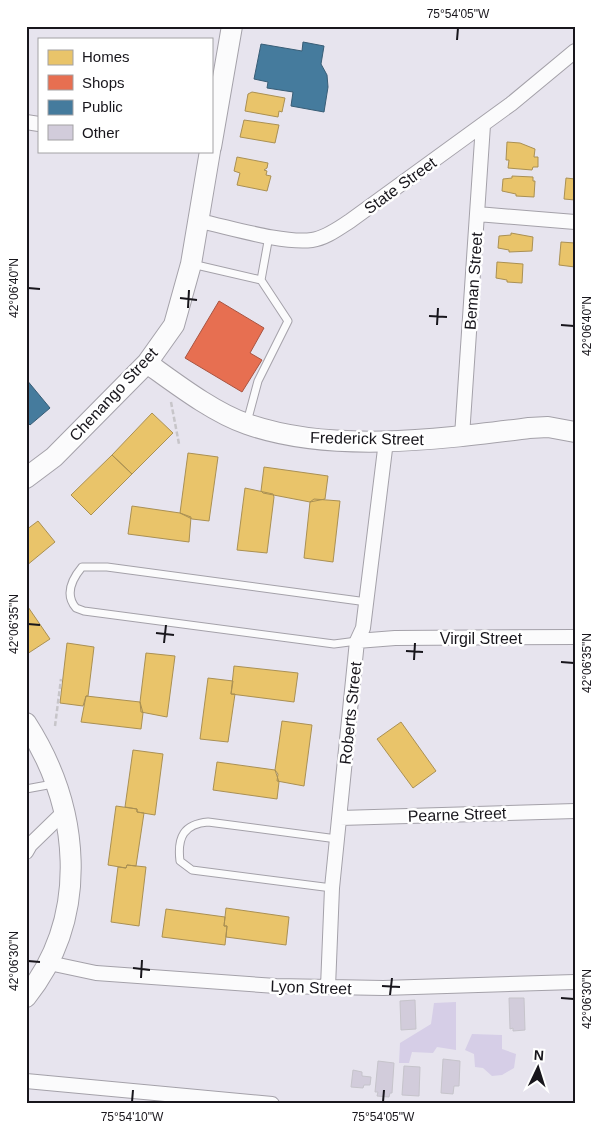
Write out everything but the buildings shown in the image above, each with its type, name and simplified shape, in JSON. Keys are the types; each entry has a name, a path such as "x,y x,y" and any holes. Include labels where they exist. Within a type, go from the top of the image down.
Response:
{"street":[{"path":"212,139 232,26"},
{"name":"State Street","path":"198,221 292,240 313,240 328,235 483,125 575,51"},
{"name":"Beman Street","path":"462,436 483,125"},
{"name":"Chenango Street","path":"26,478 54,457 147,363 174,325 191,264 210,152"},
{"path":"477,214 575,222"},
{"name":"Frederick Street","path":"147,363 195,396 246,424 302,437 413,441 538,427 566,428 575,432"},
{"name":"Roberts Street","path":"328,987 332,888 357,641 363,628 386,441"},
{"name":"Virgil Street","path":"357,641 395,638 575,637"},
{"path":"26,722 42,747 56,783 64,812 72,858 71,886 65,920 49,963 26,997"},
{"name":"Pearne Street","path":"340,818 575,811"},
{"path":"26,852 30,845 64,812"},
{"name":"Lyon Street","path":"49,963 96,973 276,986 383,988 575,982"},
{"path":"26,1081 272,1104"}],"lane":[{"path":"246,424 258,381 288,321 261,280 269,235"},
{"path":"191,264 261,280"},
{"path":"357,641 334,644 84,611 76,608 70,597 72,579 82,567 107,566 366,602"},
{"path":"26,789 56,783"},
{"path":"332,888 192,870 180,861 180,842 188,827 196,823 208,822 337,839"}],"path":[{"path":"170,402 180,444"},
{"path":"55,726 61,679"}],"shaded area":[{"path":"456,1002 456,1050 437,1047 433,1053 412,1052 409,1063 399,1063 400,1043 431,1024 434,1003"},
{"path":"472,1034 502,1035 502,1049 516,1054 514,1068 502,1075 492,1076 483,1068 475,1067 474,1054 465,1050"}]}
